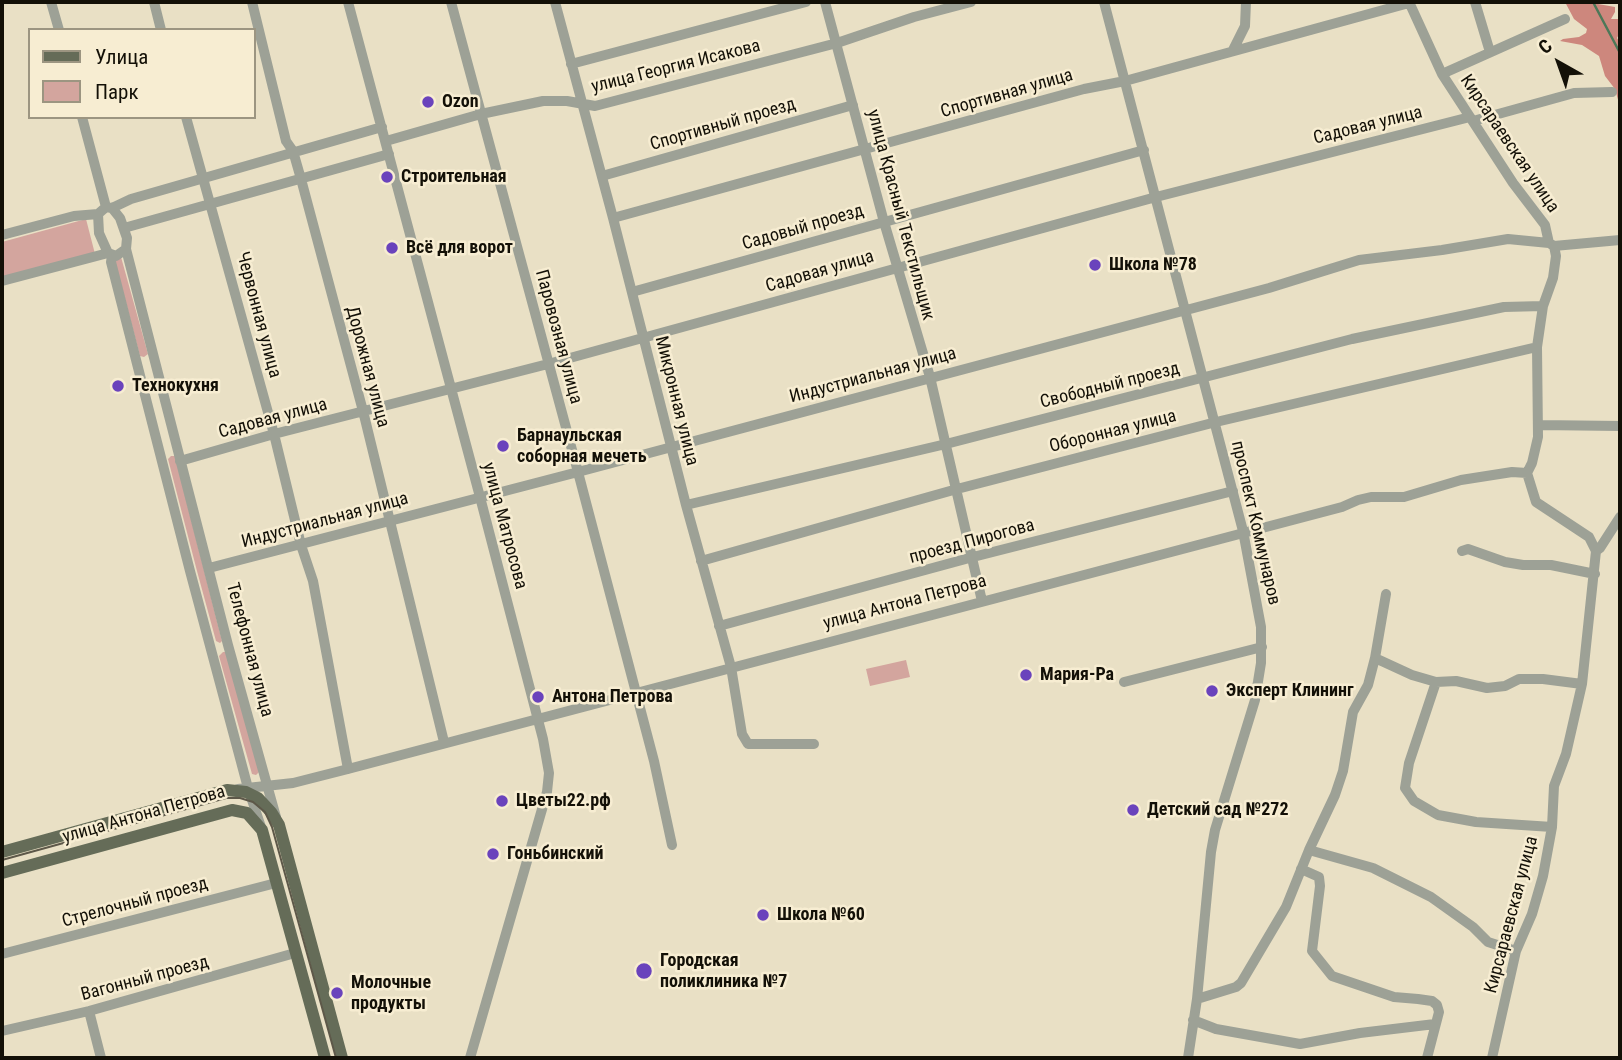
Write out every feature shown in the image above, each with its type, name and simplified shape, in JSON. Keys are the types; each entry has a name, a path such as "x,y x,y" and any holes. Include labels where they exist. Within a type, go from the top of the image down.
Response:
{"main road":[{"name":"улица Антона Петрова","path":"2,852 227,790 258,793"},
{"path":"258,793 278,825 342,1058"},
{"name":"улица Антона Петрова","path":"2,873 232,810"},
{"path":"232,810 251,815 262,830"},
{"name":"Телефонная улица","path":"262,830 325,1058"}],"street":[{"path":"51,2 58,28"},
{"path":"153,2 160,28"},
{"name":"Дорожная улица","path":"252,2 286,141 293,151 302,179 363,411 444,742"},
{"name":"улица Матросова","path":"348,2 480,497 549,773 547,792 470,1058"},
{"name":"Паровозная улица","path":"450,2 636,692 672,845"},
{"name":"Микронная улица","path":"555,2 731,667 742,734 748,744 814,744"},
{"path":"571,64 806,2"},
{"name":"улица Красный Текстильщик","path":"825,2 884,222 930,377 982,601"},
{"name":"улица Георгия Исакова","path":"386,141 481,114 543,101 567,101 596,106 837,43 914,17 971,2"},
{"name":"проспект Коммунаров","path":"1104,2 1243,531 1256,593 1262,647 1255,700 1215,830 1211,852 1197,999 1188,1058"},
{"path":"1233,50 1245,26 1246,2"},
{"name":"Спортивная улица","path":"613,218 1409,2"},
{"name":"Кирсараевская улица","path":"1409,2 1442,74 1513,183 1545,225 1556,256 1553,278 1543,306 1537,347 1538,425 1535,454 1527,473"},
{"path":"1475,2 1490,52"},
{"path":"1442,74 1565,19"},
{"name":"Садовая улица","path":"180,461 274,434 548,364 1156,197 1574,93 1612,92"},
{"name":"Спортивный проезд","path":"602,176 853,105"},
{"path":"82,119 105,210 120,218 124,228 389,154"},
{"name":"Червонная улица","path":"187,119 313,581 348,769"},
{"path":"2,235 105,210 131,199 382,127"},
{"name":"Садовый проезд","path":"632,292 1144,150"},
{"name":"Телефонная улица","path":"105,210 99,233 110,255 258,793"},
{"name":"Телефонная улица","path":"124,228 126,249 209,568 258,793 262,830"},
{"name":"Индустриальная улица","path":"209,568 1269,288 1359,260 1508,239 1551,245 1620,240"},
{"path":"2,281 110,255 120,255 126,249"},
{"name":"Свободный проезд","path":"686,505 946,444 1352,339 1504,307 1543,306"},
{"name":"Оборонная улица","path":"701,561 957,489 1216,422 1537,347"},
{"path":"1538,425 1620,426"},
{"name":"улица Антона Петрова","path":"232,810 258,793 293,783 1342,507 1371,497 1404,497 1461,480 1512,472 1527,473"},
{"path":"1527,473 1536,502 1589,537 1596,551 1620,517"},
{"name":"проезд Пирогова","path":"719,626 973,557 1233,491"},
{"path":"1462,551 1468,549 1505,562 1551,565 1595,574"},
{"name":"Кирсараевская улица","path":"1492,1058 1516,951 1532,914 1543,876 1552,827 1554,786 1566,754 1582,684 1596,551"},
{"path":"1197,999 1241,983 1286,907 1343,771 1353,712 1368,685 1375,658 1386,594"},
{"path":"1124,682 1262,647"},
{"path":"1375,658 1412,675 1436,682 1456,681 1487,688 1505,686 1519,679 1582,684"},
{"path":"1436,682 1409,763 1405,788 1414,801 1438,815 1476,822 1552,827"},
{"path":"1309,850 1373,868 1431,897 1489,942 1516,951"},
{"path":"1301,869 1315,874 1320,881 1312,951 1332,976 1394,997 1432,1001 1437,1005 1439,1012 1427,1058"},
{"name":"Стрелочный проезд","path":"2,954 276,883"},
{"name":"Вагонный проезд","path":"2,1031 89,1011 295,953"},
{"path":"89,1011 101,1058"},
{"path":"1193,1020 1216,1028 1300,1044 1435,1024"}],"green space":[{"path":"86,219 95,254 2,279 2,242"},
{"path":"121,257 148,354 144,357 140,356 115,261"},
{"path":"175,456 222,641 220,643 216,641 197,571 168,459"},
{"path":"226,652 259,772 256,775 252,774 219,656"},
{"path":"906,660 910,677 870,686 866,669"}],"shaded area":[{"path":"1565,2 1597,2 1615,7 1611,19 1620,19 1617,38 1620,43 1620,107 1615,89 1605,76 1599,56 1582,45 1560,41 1579,37 1586,33 1587,29 1574,19"}],"waterway":[{"path":"1593,2 1620,53"}],"tram line":[{"path":"2,860 226,798 253,802 265,812 272,827 336,1058"}],"place":[{"name":"Ozon","path":"428,102"},
{"name":"Строительная","path":"387,177"},
{"name":"Всё для ворот","path":"392,248"},
{"name":"Школа №78","path":"1095,265"},
{"name":"Технокухня","path":"118,386"},
{"name":"Барнаульская соборная мечеть","path":"503,446"},
{"name":"Мария-Ра","path":"1026,675"},
{"name":"Эксперт Клининг","path":"1212,691"},
{"name":"Антона Петрова","path":"538,697"},
{"name":"Цветы22.рф","path":"502,801"},
{"name":"Детский сад №272","path":"1133,810"},
{"name":"Гоньбинский","path":"493,854"},
{"name":"Школа №60","path":"763,915"},
{"name":"Городская поликлиника №7","path":"644,971"},
{"name":"Молочные продукты","path":"337,993"}]}
